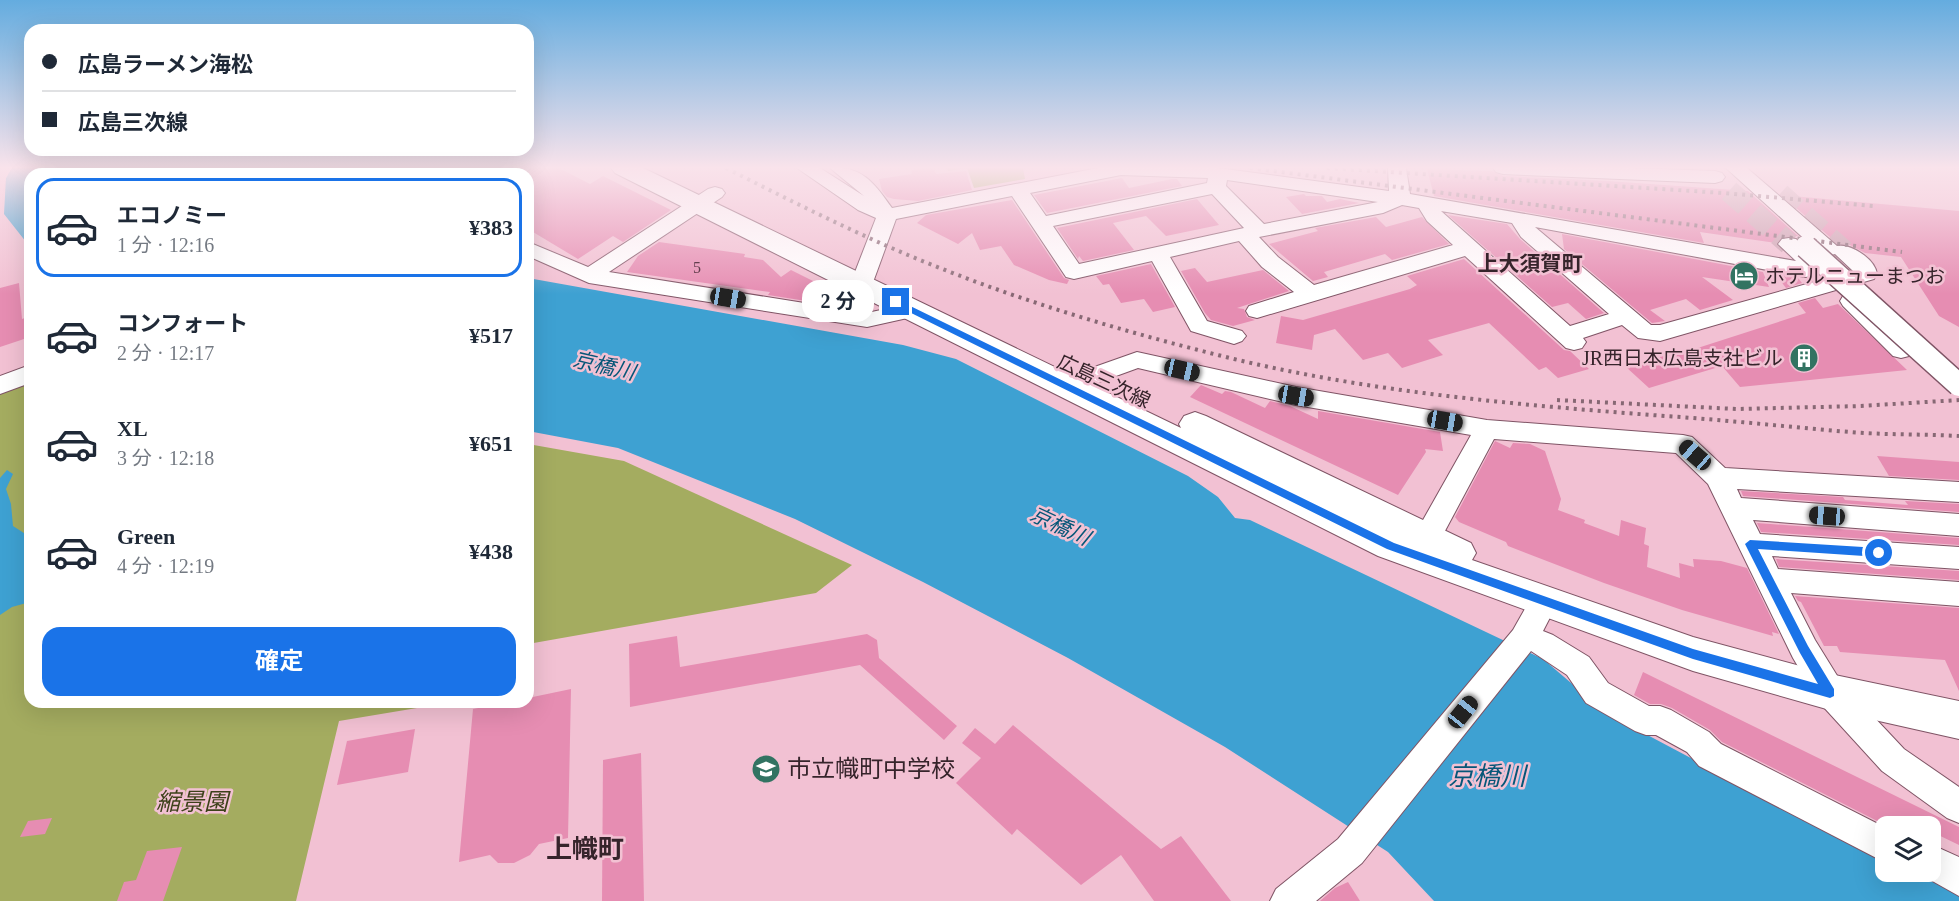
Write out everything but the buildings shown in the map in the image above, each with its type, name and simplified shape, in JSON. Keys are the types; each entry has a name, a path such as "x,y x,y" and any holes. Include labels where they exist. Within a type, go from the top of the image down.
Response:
{"main road":[{"name":"広島三次線","path":"729,210 864,277 1094,376 1428,537 1499,574 1544,602"},
{"name":"広島三次線","path":"864,277 913,310 1390,546 1693,654 1830,692 1959,720"}],"street":[{"path":"589,276 690,210"},
{"path":"875,210 887,215 912,210"},
{"path":"883,210 887,215"},
{"path":"1031,210 1074,272 1251,232 1367,210"},
{"path":"1040,224 1097,210"},
{"path":"1236,210 1270,262 1311,294"},
{"path":"1430,210 1434,217 1570,339 1626,316"},
{"path":"1470,210 1824,275 1866,274 1866,270 1844,250"},
{"path":"1756,210 1959,385"},
{"path":"1784,210 1959,364"},
{"path":"864,277 887,215"},
{"path":"1520,218 1528,233 1646,333 1660,333 1824,275"},
{"path":"1789,244 1901,350"},
{"path":"1257,311 1468,248"},
{"path":"534,251 589,276 867,320 913,310"},
{"path":"1157,252 1200,326 1234,336"},
{"path":"1094,376 1137,360 1296,396 1487,429 1683,444 1718,478 1804,649 1830,692 1893,760 1959,807"},
{"path":"0,386 24,376"},
{"path":"1428,537 1487,429"},
{"path":"1718,478 1959,492"},
{"path":"1898,488 1920,523 1951,558 1959,583"},
{"path":"1734,508 1959,525"},
{"path":"1750,544 1951,558"},
{"path":"1768,580 1959,594"},
{"path":"1288,901 1350,851 1533,641 1544,602"},
{"path":"1533,641 1578,666 1597,693 1646,721 1660,720 1698,742 1710,755 1875,840"},
{"path":"1941,866 1959,879"}],"green space":[{"name":"縮景園","path":"24,384 24,708 417,708 339,721 296,901 0,901 0,394"},
{"path":"534,445 624,461 852,565 816,593 534,643"}],"water":[{"path":"4,210 24,210 24,239 4,214"},
{"name":"京橋川","path":"534,279 903,345 956,359 1188,476 1218,497 1235,518 1250,520 1543,659 1577,688 1589,704 1875,856 1875,882 1933,882 1959,893 1959,901 1434,901 1388,852 1225,747 1068,658 923,582 795,519 618,448 534,432"},
{"path":"7,470 13,474 6,489 11,504 13,526 24,533 24,604 12,607 0,615 0,478"}],"tunnel":[{"path":"1751,210 1789,244"},
{"path":"1798,210 1844,251"}],"railway":[{"path":"810,210 929,264 1015,296 1190,348 1287,371 1395,389 1502,402 1850,432 1959,436"},
{"path":"1576,210 1902,252"},
{"path":"1557,400 1737,409 1861,406 1959,400"}],"place":[{"name":"ホテルニューまつお","path":"1744,276"},
{"name":"JR西日本広島支社ビル","path":"1804,358"},
{"name":"市立幟町中学校","path":"766,769"}],"district":[{"name":"上大須賀町","path":"1530,264"},
{"name":"上幟町","path":"585,849"}],"route":[{"path":"896,302 1390,546 1693,654 1830,692 1804,649 1750,544 1879,553"}]}
